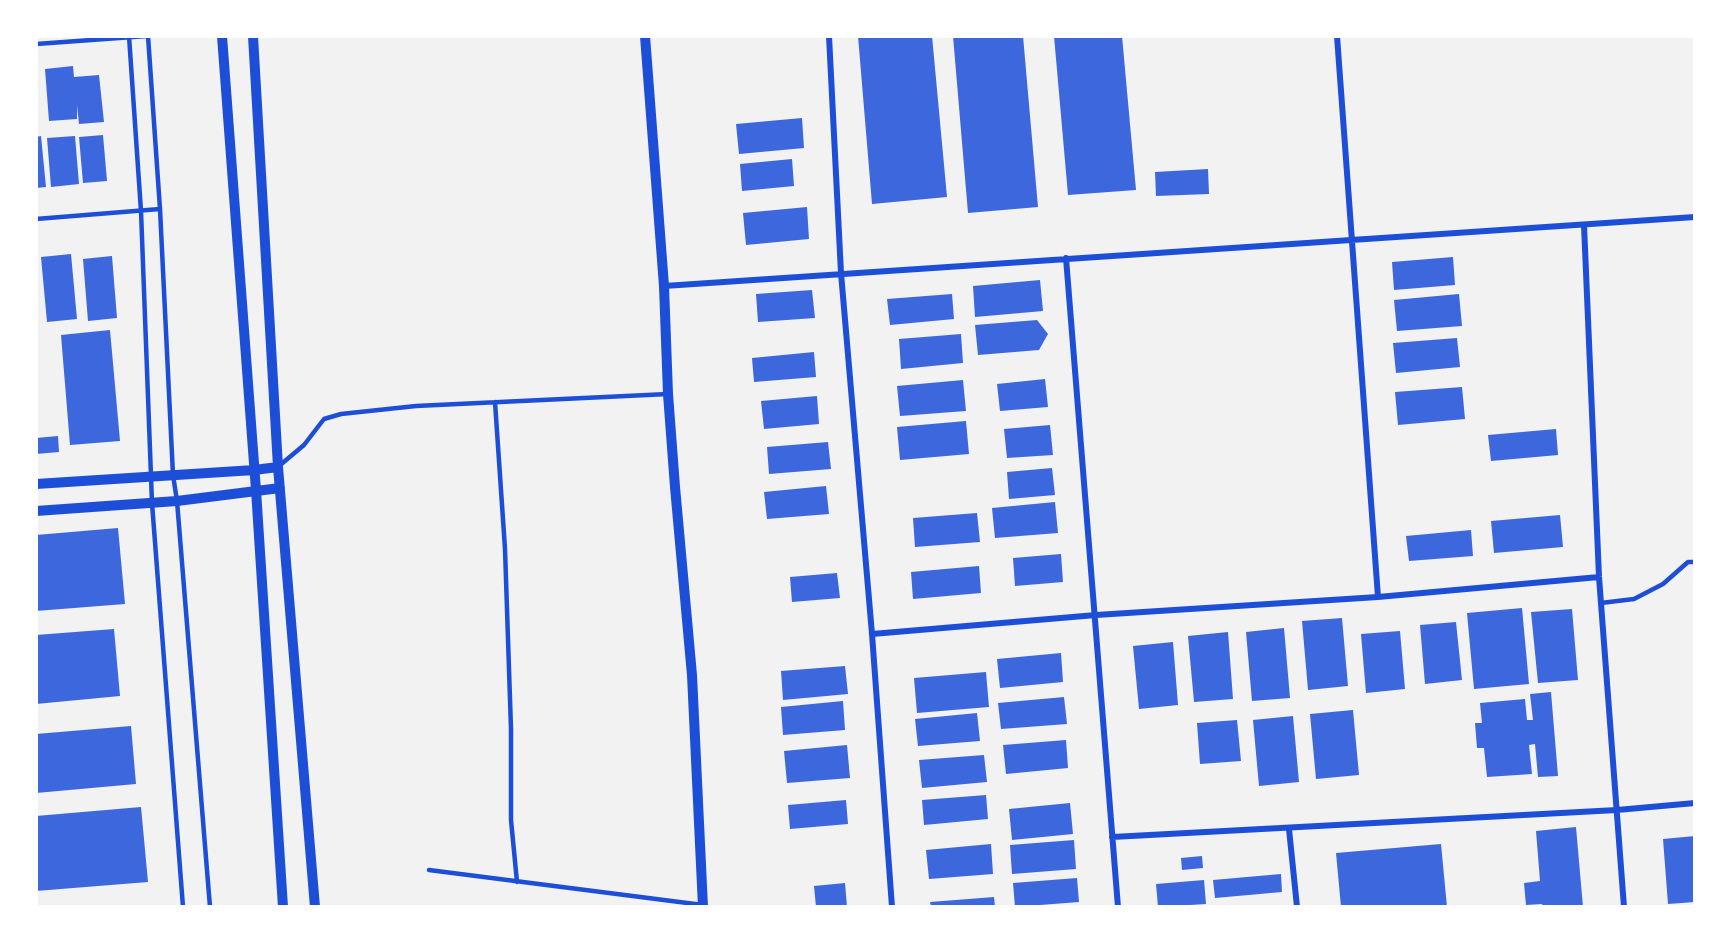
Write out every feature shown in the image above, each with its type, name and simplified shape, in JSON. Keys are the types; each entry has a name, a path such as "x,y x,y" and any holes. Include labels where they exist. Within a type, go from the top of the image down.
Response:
{"street":[{"path":"222,36 256,490 283,907"},
{"path":"253,36 278,466 315,907"},
{"path":"645,36 664,286 668,394 692,675 703,906"},
{"path":"829,36 842,273 892,907"},
{"path":"1337,36 1377,597"},
{"path":"664,286 1695,217"},
{"path":"1584,225 1599,577 1624,907"},
{"path":"1066,258 1118,907"},
{"path":"36,484 254,470 278,466"},
{"path":"36,511 177,501 280,488"},
{"path":"872,634 1096,615 1377,597 1599,577"},
{"path":"1112,837 1617,810 1695,803"},
{"path":"1289,829 1297,907"}],"lane":[{"path":"36,44 148,36 160,209 173,475 210,907"},
{"path":"129,37 141,211 152,503 183,907"},
{"path":"36,219 160,209"},
{"path":"278,466 304,445 327,417 416,406 668,394"},
{"path":"495,402 505,549 511,820 517,882"},
{"path":"1601,603 1634,599 1664,584 1688,562 1695,562"},
{"path":"429,870 703,906"}],"building":[{"path":"858,36 932,36 947,197 872,204"},
{"path":"953,36 1023,36 1038,207 968,213"},
{"path":"1054,36 1122,36 1136,190 1068,195"},
{"path":"73,66 74,77 99,75 104,122 79,124 77,105 77,119 49,121 45,69"},
{"path":"802,118 804,148 739,154 736,124"},
{"path":"103,135 107,181 83,183 79,137"},
{"path":"41,136 46,187 36,188 36,137"},
{"path":"75,136 79,184 51,187 47,138"},
{"path":"792,159 794,186 742,191 740,164"},
{"path":"1208,169 1209,194 1156,196 1155,172"},
{"path":"807,207 809,239 746,245 743,213"},
{"path":"71,254 77,319 47,322 41,257"},
{"path":"112,256 117,318 88,321 83,259"},
{"path":"1453,257 1455,285 1394,290 1392,262"},
{"path":"1040,280 1043,311 975,317 973,286"},
{"path":"812,290 815,318 758,322 756,294"},
{"path":"952,294 954,319 890,325 887,299"},
{"path":"1459,294 1462,326 1397,331 1394,300"},
{"path":"1037,320 1048,334 1039,350 978,355 975,325"},
{"path":"110,330 120,441 70,445 61,335"},
{"path":"961,334 963,363 901,369 899,339"},
{"path":"1457,338 1460,367 1396,373 1393,343"},
{"path":"814,352 816,377 754,382 752,358"},
{"path":"1045,379 1048,407 1000,411 997,384"},
{"path":"963,380 966,411 900,416 897,386"},
{"path":"1462,387 1465,419 1398,425 1395,392"},
{"path":"817,396 819,424 764,429 761,401"},
{"path":"966,421 969,454 900,460 897,427"},
{"path":"1050,425 1053,455 1007,458 1004,429"},
{"path":"1556,429 1558,455 1491,461 1488,435"},
{"path":"58,436 59,452 36,454 36,438"},
{"path":"828,442 831,469 769,474 767,447"},
{"path":"1052,468 1055,495 1009,499 1007,472"},
{"path":"826,486 829,514 767,519 764,492"},
{"path":"1055,502 1058,533 995,538 992,508"},
{"path":"977,513 980,542 915,547 913,518"},
{"path":"1560,515 1563,547 1494,553 1491,521"},
{"path":"118,528 125,604 36,611 36,535"},
{"path":"1471,530 1473,556 1409,561 1406,536"},
{"path":"1061,554 1063,582 1015,586 1013,558"},
{"path":"979,566 981,593 913,599 911,572"},
{"path":"837,573 840,598 792,602 790,577"},
{"path":"1522,608 1529,684 1474,689 1467,613"},
{"path":"1572,609 1578,680 1538,683 1531,612"},
{"path":"1342,618 1348,686 1308,690 1302,621"},
{"path":"1456,622 1462,680 1425,684 1420,625"},
{"path":"1284,628 1290,698 1252,701 1246,632"},
{"path":"114,629 120,696 36,704 36,635"},
{"path":"1400,631 1405,689 1366,693 1361,634"},
{"path":"1228,632 1233,699 1194,702 1188,636"},
{"path":"1173,642 1178,705 1139,709 1133,646"},
{"path":"1061,653 1063,682 1000,688 997,659"},
{"path":"845,666 848,694 783,700 781,671"},
{"path":"986,672 989,707 917,713 914,678"},
{"path":"1551,692 1558,776 1538,777 1535,744 1529,745 1532,774 1487,777 1484,748 1477,748 1475,723 1482,723 1480,703 1525,699 1527,720 1533,720 1530,694"},
{"path":"1064,697 1067,724 1001,729 998,703"},
{"path":"843,701 845,730 783,735 781,707"},
{"path":"1353,710 1359,775 1316,779 1310,714"},
{"path":"977,713 980,741 918,746 915,719"},
{"path":"1293,716 1299,782 1259,786 1253,720"},
{"path":"1237,720 1241,761 1200,764 1197,723"},
{"path":"131,726 136,784 36,793 36,734"},
{"path":"1066,740 1068,768 1006,774 1003,745"},
{"path":"847,745 850,778 787,783 784,751"},
{"path":"984,755 987,782 922,788 919,760"},
{"path":"986,795 988,819 924,825 922,800"},
{"path":"846,800 848,824 790,829 788,805"},
{"path":"1070,803 1073,834 1012,840 1009,809"},
{"path":"141,807 148,882 36,891 36,816"},
{"path":"1576,827 1583,907 1526,905 1524,883 1540,881 1536,831"},
{"path":"1695,836 1695,902 1668,904 1663,839"},
{"path":"1074,840 1076,869 1012,874 1010,845"},
{"path":"991,844 993,874 929,879 926,850"},
{"path":"1441,844 1447,907 1341,907 1336,853"},
{"path":"1202,856 1203,868 1182,870 1181,858"},
{"path":"1281,874 1282,892 1215,898 1213,880"},
{"path":"1077,878 1079,902 1015,907 1013,883"},
{"path":"1204,880 1206,904 1158,907 1156,884"},
{"path":"845,883 847,907 816,907 814,886"},
{"path":"994,897 995,907 931,907 930,902"}]}
